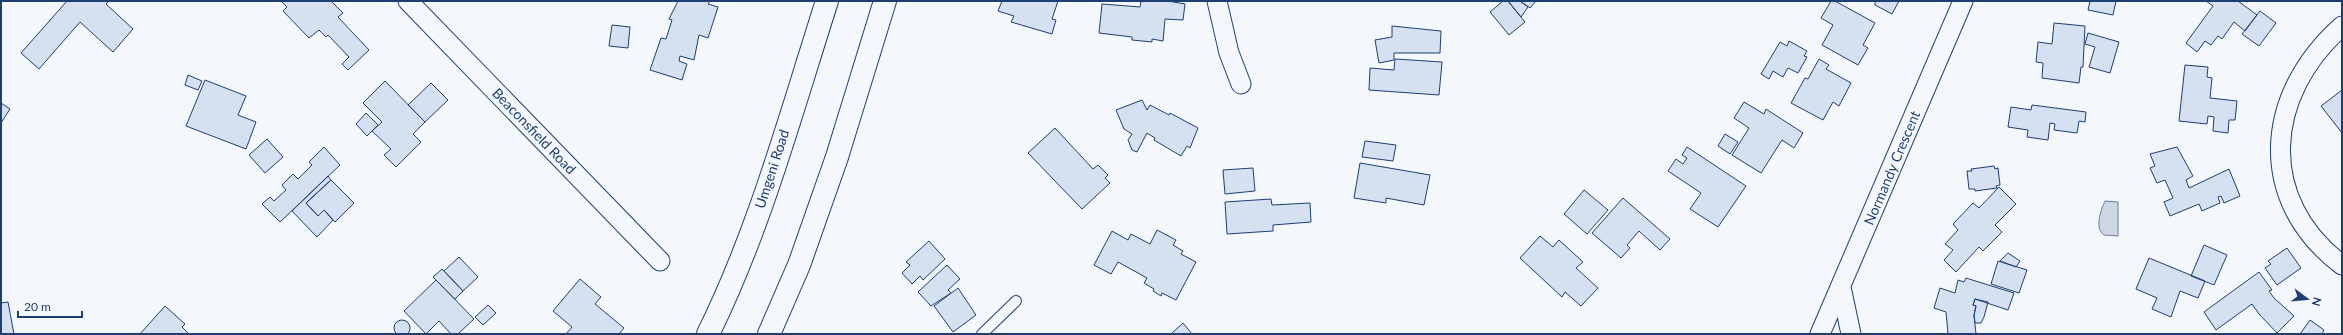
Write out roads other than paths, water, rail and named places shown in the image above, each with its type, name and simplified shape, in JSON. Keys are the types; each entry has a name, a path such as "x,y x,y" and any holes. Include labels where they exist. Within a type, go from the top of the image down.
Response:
{"highway":[{"name":"Umgeni Road","path":"708,334 744,250 770,179 827,1"},
{"path":"769,334 799,265 837,157 885,1"}],"street":[{"name":"Beaconsfield Road","path":"408,1 660,261"},
{"path":"1217,1 1229,53 1241,84"},
{"name":"Normandy Crescent","path":"1820,334 1963,1"},
{"path":"2342,26 2308,62 2294,85 2286,109 2280,156 2284,177 2296,212 2314,242 2342,265"},
{"path":"1841,287 1851,334"}],"lane":[{"path":"982,334 1016,301"}]}
